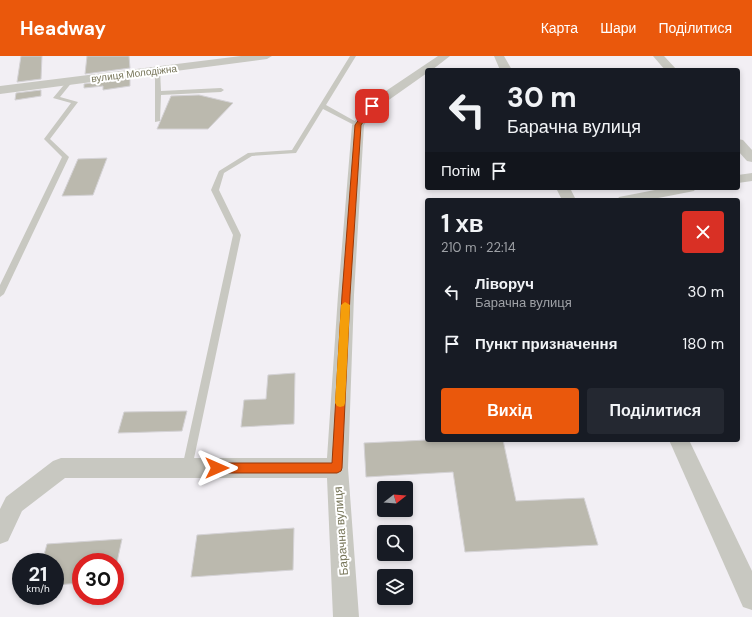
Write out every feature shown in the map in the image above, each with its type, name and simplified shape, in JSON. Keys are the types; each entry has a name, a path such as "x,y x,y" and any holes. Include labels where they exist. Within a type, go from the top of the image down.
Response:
{"street":[{"name":"вулиця Молодіжна","path":"0,90 267,56"},
{"path":"427,68 445,56"},
{"path":"499,56 505,68"},
{"path":"658,56 669,68"},
{"path":"358,125 372,106 425,70"},
{"name":"Барачна вулиця","path":"346,617 337,468 346,295 358,125"},
{"path":"740,145 752,158"},
{"path":"740,179 752,176"},
{"path":"635,198 678,190"},
{"path":"680,442 752,598"},
{"path":"0,533 14,504 61,468 337,468"}],"lane":[{"path":"187,468 198,412 238,235 215,190 221,172 250,154 294,152 353,56"},
{"path":"157,70 157,121"},
{"path":"0,294 66,158 47,139 76,102 56,98 70,81"},
{"path":"158,93 221,90"},
{"path":"322,106 358,125"}],"building":[{"path":"21,56 42,56 41,79 17,82"},
{"path":"87,56 129,56 130,68 85,74"},
{"path":"130,78 130,86 103,90 103,86 84,88 84,84"},
{"path":"41,90 41,96 15,100 16,93"},
{"path":"199,95 233,103 208,129 157,129 171,96"},
{"path":"107,158 93,195 62,196 78,159"},
{"path":"295,373 294,424 241,427 244,400 266,399 268,375"},
{"path":"187,411 182,431 118,433 124,412"},
{"path":"425,440 425,442 503,442 516,501 584,498 598,545 465,552 453,472 366,477 364,443"},
{"path":"294,528 293,570 191,577 197,535"},
{"path":"122,539 119,553 72,553 72,584 64,584 64,553 44,553 47,544"}],"slow traffic":[{"path":"340,403 345,305"}],"route":[{"path":"217,468 337,468 346,295 358,125 372,106"}]}
